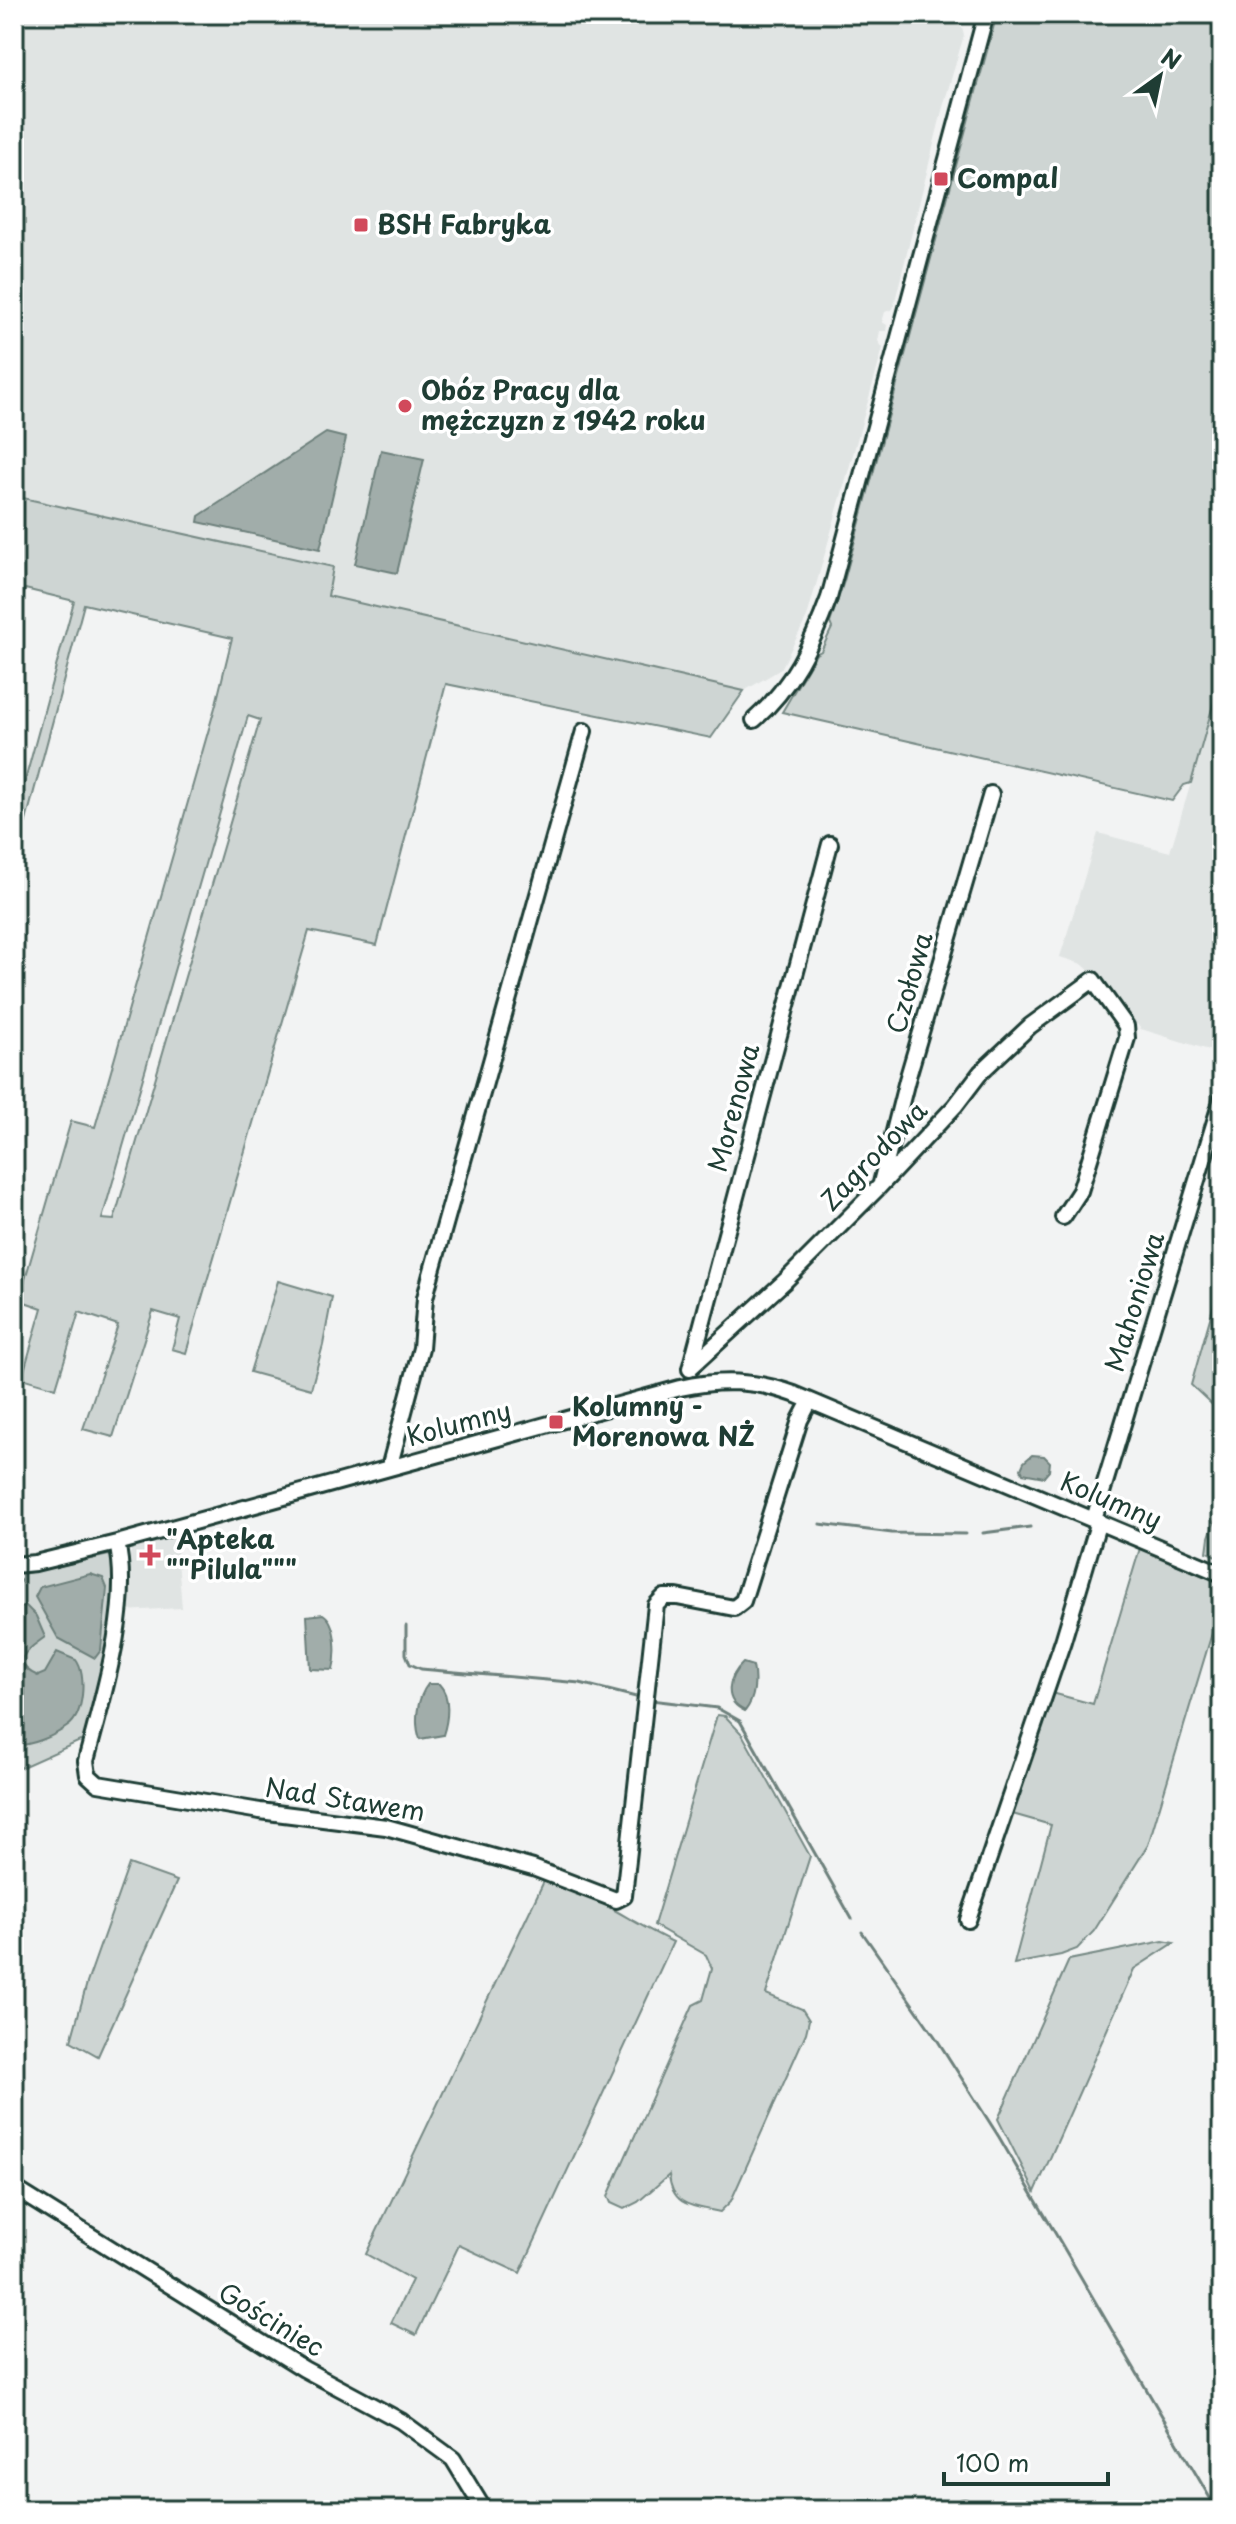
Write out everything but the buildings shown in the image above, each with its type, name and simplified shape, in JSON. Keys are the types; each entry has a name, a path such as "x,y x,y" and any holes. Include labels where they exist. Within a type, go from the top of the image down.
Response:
{"street":[{"path":"754,720 790,681 829,598 986,14"},
{"path":"389,1468 421,1348 425,1298 430,1278 584,731"},
{"name":"Czołowa","path":"879,1187 991,794"},
{"name":"Morenowa","path":"691,1385 690,1368 830,844"},
{"name":"Zagrodowa","path":"690,1368 785,1281 879,1187 955,1106 981,1072 1030,1026 1093,980 1126,1026 1127,1038 1080,1191 1063,1217"},
{"name":"Mahoniowa","path":"968,1920 1063,1641 1222,1098"},
{"name":"Kolumny","path":"14,1565 35,1563 117,1543 691,1385 723,1381 751,1382 780,1389 1222,1574"},
{"name":"Nad Stawem","path":"117,1543 121,1559 120,1588 112,1655 86,1761 88,1775 94,1782 260,1811 386,1827 533,1868 616,1900 625,1892 659,1601 664,1597 677,1597 734,1608 743,1601 800,1420 810,1401"},
{"name":"Gościniec","path":"14,2188 304,2369 401,2421 453,2459 484,2510"}],"shaded area":[{"path":"14,14 957,14 955,23 962,27 964,35 893,309 885,312 882,322 887,325 886,331 880,331 878,341 883,348 807,617 781,669 744,691 327,596 333,567 14,496"},
{"path":"997,14 1222,14 1222,673 1191,783 1184,785 1172,801 782,712 832,628 830,623"},
{"path":"326,433 346,438 320,549 198,522 199,516"},
{"path":"381,450 424,459 397,573 355,564"},
{"path":"14,496 333,567 328,596 744,691 711,738 446,684 377,945 309,931 186,1353 172,1349 180,1319 153,1311 113,1437 83,1429 118,1325 79,1312 56,1388 22,1378 42,1308 19,1300 71,1121 95,1127 232,638 84,604 14,866 14,821 74,601 25,589 14,629","holes":["248,716 260,720 114,1220 102,1219"]},
{"path":"1211,717 1222,720 1222,1054 1141,1029 1101,981 1082,964 1060,957 1098,833 1170,852"},
{"path":"1222,1276 1222,1414 1191,1385"},
{"path":"278,1281 332,1297 311,1389 250,1372"},
{"path":"1032,1455 1044,1456 1050,1462 1049,1471 1044,1477 1023,1473 1024,1462"},
{"path":"1222,1501 1222,1559 1207,1552"},
{"path":"176,1536 182,1608 123,1611 131,1549"},
{"path":"1140,1548 1222,1584 1222,1600 1148,1845 1094,1931 1077,1949 1014,1964 1051,1825 1009,1813 1052,1693 1093,1704"},
{"path":"109,1555 118,1562 111,1649 89,1733 84,1742 80,1741 20,1768 14,1767 14,1575 22,1582 22,1574"},
{"path":"90,1574 103,1578 107,1588 101,1650 95,1658 58,1638 35,1597 40,1587"},
{"path":"26,1606 36,1616 45,1637 24,1655 23,1665 38,1676 45,1673 57,1652 76,1660 83,1684 78,1713 68,1726 42,1740 14,1746 14,1610"},
{"path":"323,1614 333,1631 333,1670 310,1669 307,1616"},
{"path":"743,1663 753,1666 754,1678 753,1695 745,1711 730,1695 731,1682"},
{"path":"428,1684 439,1684 443,1689 447,1701 446,1722 443,1735 420,1739 418,1710"},
{"path":"717,1715 725,1716 742,1734 810,1856 766,1994 802,2009 809,2020 731,2201 720,2212 693,2206 674,2193 669,2175 638,2202 624,2209 611,2203 608,2196 693,2005 703,2000 712,1968 706,1955 654,1925"},
{"path":"129,1864 177,1881 98,2056 71,2041 87,1983"},
{"path":"545,1879 595,1900 673,1942 520,2273 459,2245 416,2335 391,2323 412,2280 366,2254"},
{"path":"1163,1941 1174,1943 1134,1969 1035,2192 998,2119 1069,1960"}],"waterway":[{"path":"820,1524 892,1533 966,1534"},
{"path":"983,1533 1030,1527"},
{"path":"406,1626 406,1654 410,1664 421,1669 580,1683 636,1697"},
{"path":"651,1700 717,1708 740,1721 852,1919"},
{"path":"862,1932 936,2038 999,2137 1217,2510"}],"place":[{"name":"Compal","path":"941,179"},
{"name":"BSH Fabryka","path":"361,225"},
{"name":"Obóz Pracy dla mężczyzn z 1942 roku","path":"405,406"},
{"name":"Kolumny - Morenowa NŻ","path":"556,1422"},
{"name":"\"Apteka \"\"Pilula\"\"\"","path":"150,1555"}]}
